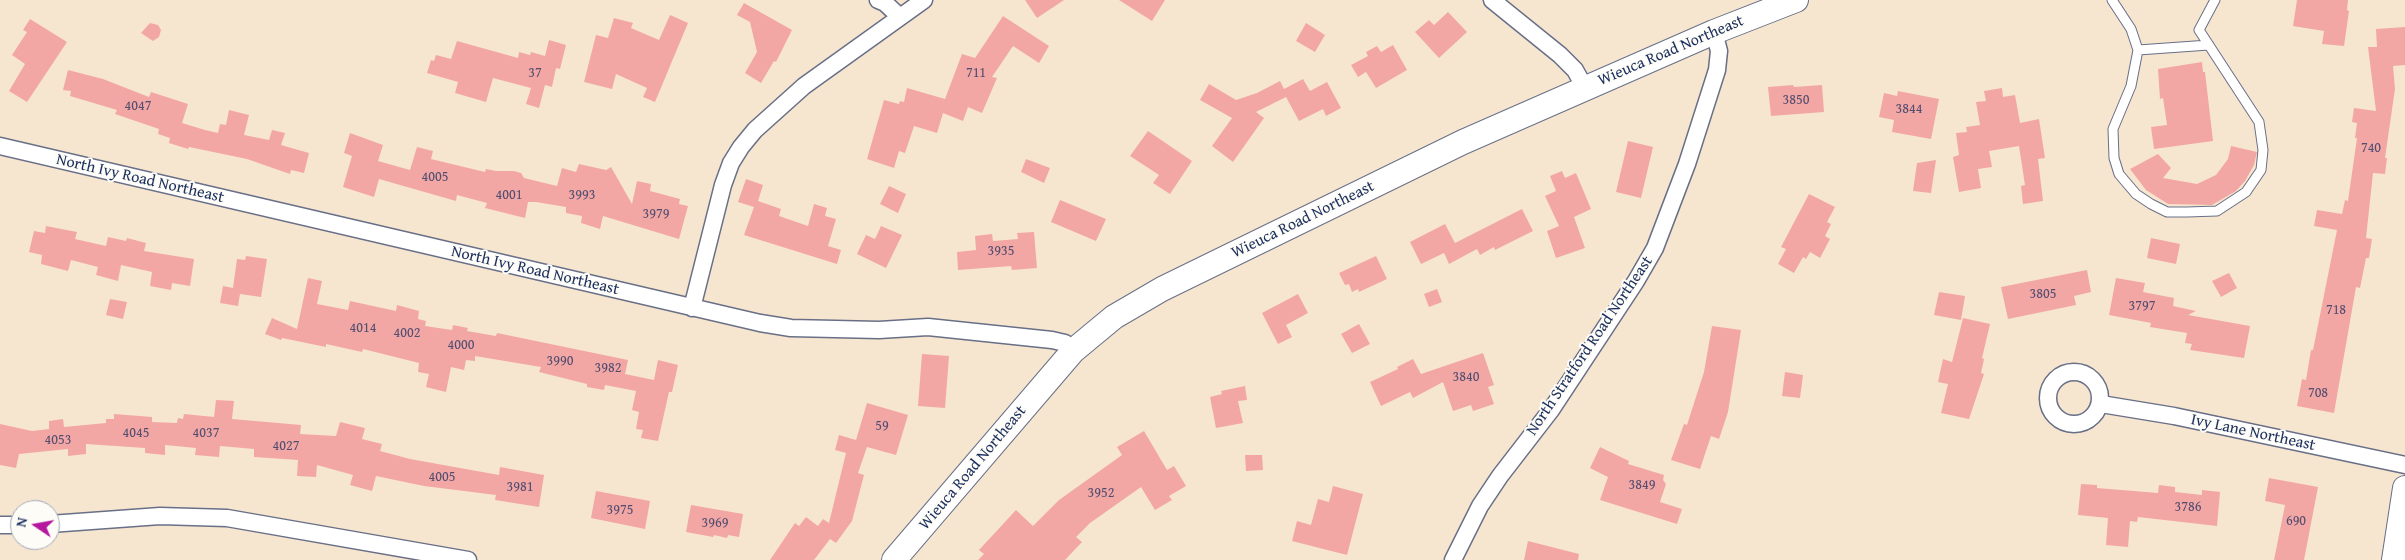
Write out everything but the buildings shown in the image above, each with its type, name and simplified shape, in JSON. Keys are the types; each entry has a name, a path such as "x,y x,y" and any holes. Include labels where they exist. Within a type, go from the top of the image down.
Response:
{"street":[{"path":"878,0 885,3 900,17"},
{"path":"692,308 722,185 731,163 741,147 755,130 804,86 924,0"},
{"path":"1492,0 1560,55 1575,70 1585,88"},
{"name":"Wieuca Road Northeast","path":"894,560 1073,351 1114,317 1162,289 1463,142 1714,32 1796,0"},
{"name":"North Stratford Road Northeast","path":"1453,560 1480,506 1500,476 1552,410 1636,281 1655,248 1687,164 1717,70 1719,51 1714,32"},
{"name":"North Ivy Road Northeast","path":"0,146 692,308 791,328 879,330 928,328 1052,340 1065,343 1073,351"},
{"name":"Ivy Lane Northeast","path":"2101,404 2174,416 2405,465"},
{"path":"2394,560 2405,488"},
{"path":"60,523 160,516 228,518 468,560"}],"lane":[{"path":"2112,0 2131,29 2138,50 2131,86 2113,129 2114,158 2119,174 2136,194 2167,212 2217,211 2246,192 2261,170 2263,150 2259,122 2199,30 2215,0"},
{"path":"2138,50 2209,45"}]}
